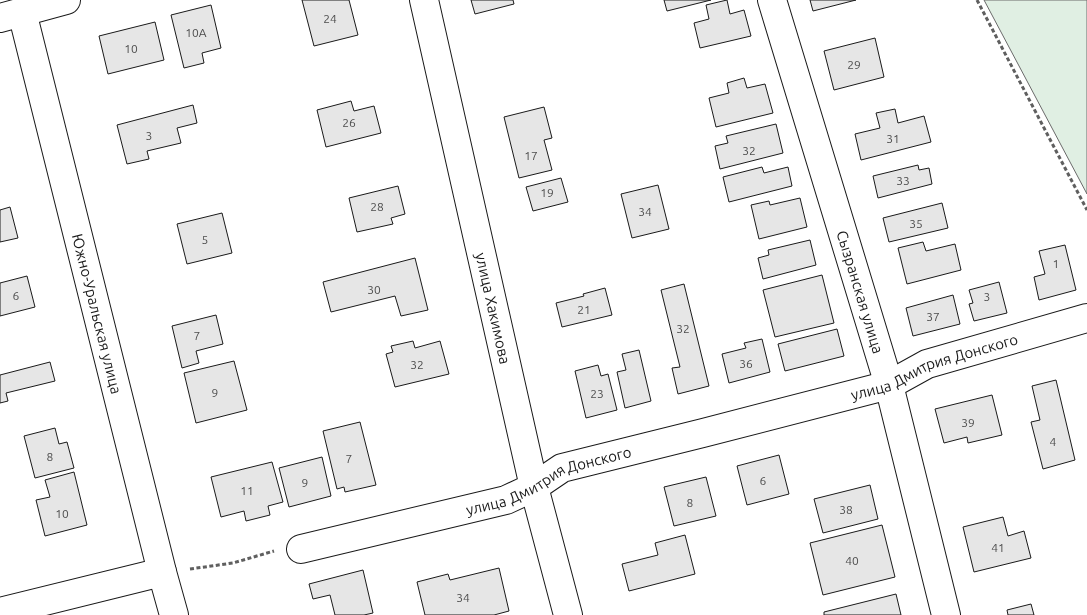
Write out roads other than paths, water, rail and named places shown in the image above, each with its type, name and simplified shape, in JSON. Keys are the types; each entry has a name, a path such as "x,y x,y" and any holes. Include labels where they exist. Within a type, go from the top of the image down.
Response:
{"street":[{"path":"11,15 66,0"},
{"name":"улица Хакимова","path":"424,0 534,487 568,615"},
{"name":"Сызранская улица","path":"772,0 889,385 946,615"},
{"name":"Южно-Уральская улица","path":"11,15 174,615"},
{"name":"улица Дмитрия Донского","path":"301,549 506,500 534,487 562,468 889,385 927,364 1087,318"},
{"path":"0,612 162,572"}]}
